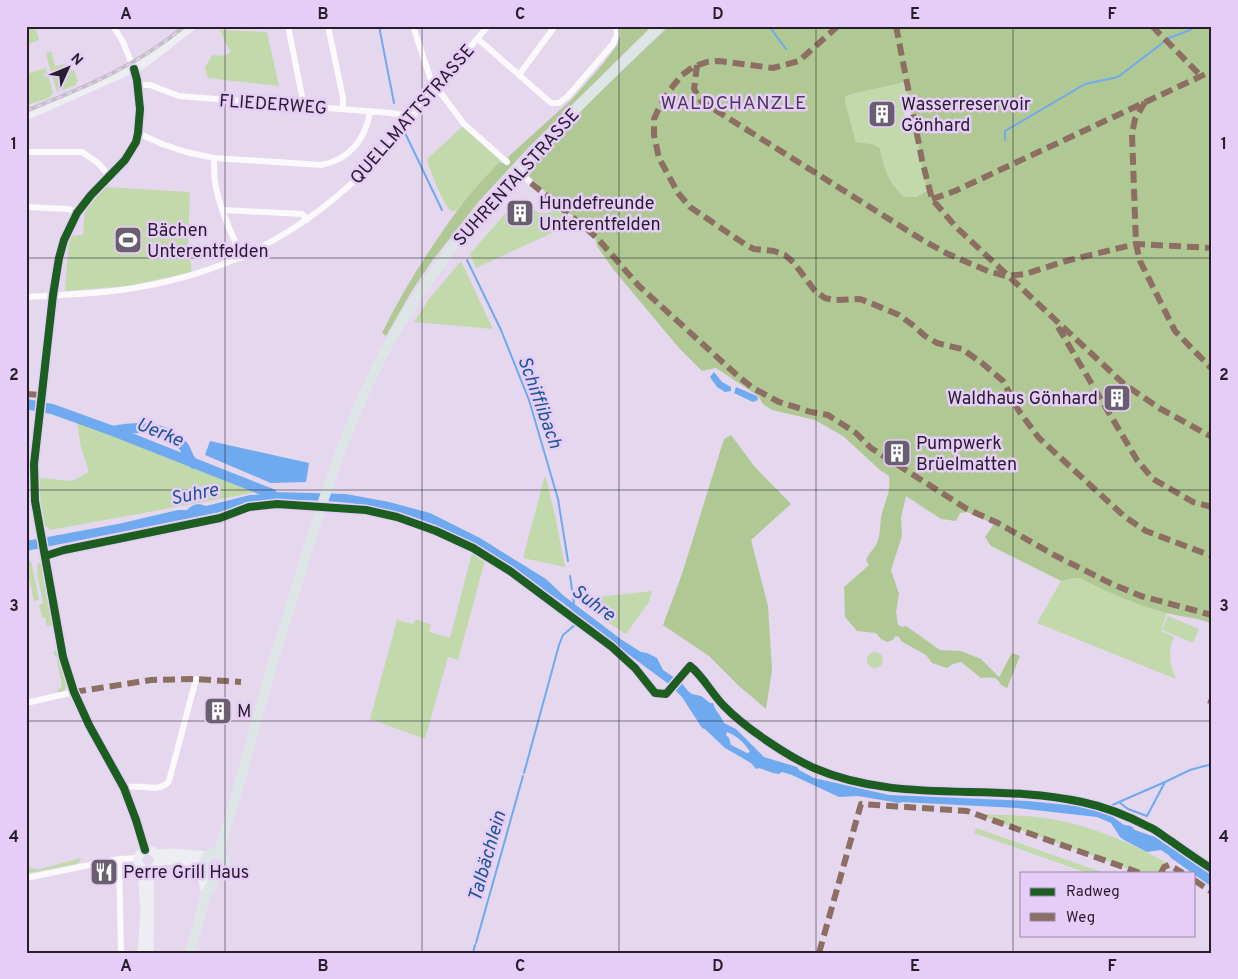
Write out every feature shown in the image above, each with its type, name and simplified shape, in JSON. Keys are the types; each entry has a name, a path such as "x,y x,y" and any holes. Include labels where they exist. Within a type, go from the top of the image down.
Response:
{"main road":[{"name":"SUHRENTALSTRASSE","path":"190,953 206,894 209,861 235,800 266,685 319,513 358,406 386,348 405,316 448,253 480,212 526,160 660,26"},
{"path":"224,858 223,869 218,873 212,872 209,861 224,858"},
{"name":"SUHRENTALSTRASSE","path":"206,894 218,873"}],"street":[{"path":"26,116 134,69 156,56 192,26"},
{"path":"288,26 304,106"},
{"path":"328,26 343,98 343,109"},
{"path":"413,26 430,80 464,124 506,162"},
{"path":"519,75 555,26"},
{"path":"478,39 550,103 559,103 568,96 613,44 617,35 616,26"},
{"path":"116,28 134,69 138,85 140,109 138,133 136,142 128,156 85,202 77,213 64,240 53,295 41,397 34,464 35,501 63,656 74,692 89,725 124,788 145,850"},
{"name":"QUELLMATTSTRASSE","path":"26,297 121,290 168,281 242,258 275,240 307,220 343,193 378,159 478,39 484,28"},
{"name":"FLIEDERWEG","path":"138,85 150,85 179,96 343,109 402,115 410,119"},
{"path":"138,133 162,144 214,158 321,165 332,163 355,147 364,135 370,112"},
{"path":"26,152 82,152 98,163 110,177"},
{"path":"214,158 215,182 223,210 242,258"},
{"path":"524,176 531,183"},
{"path":"26,207 69,209 77,213"},
{"path":"223,210 302,214 307,220"},
{"path":"124,788 133,786 159,788 169,781 196,680"},
{"path":"26,703 74,692"},
{"path":"149,953 150,887 146,869 138,864 140,853 145,850 151,850 157,858 189,862 209,861"},
{"path":"157,858 174,853 209,861"},
{"path":"26,878 120,859 138,858"},
{"path":"146,869 155,866 157,858"},
{"path":"120,859 121,953"},
{"path":"150,887 155,872 170,860"},
{"path":"189,862 200,872 206,894"},
{"path":"142,953 146,869"}],"green space":[{"path":"26,26 35,26 39,40 29,44 26,42"},
{"path":"621,26 652,26 531,145 480,200 432,261 413,289 386,336 382,333 436,240 472,192 499,162 505,164 509,159 508,157 572,99 618,44"},
{"path":"669,26 1212,26 1212,624 1144,606 1080,578 1061,581 991,546 985,537 994,524 967,512 960,513 956,521 941,519 906,496 901,518 902,536 891,570 899,594 896,612 898,625 906,626 940,650 961,651 981,659 999,677 1012,653 1020,656 1007,688 1001,685 995,678 981,678 961,662 947,668 932,663 926,655 901,641 899,637 895,636 893,640 887,642 876,633 857,631 845,617 844,587 869,565 866,560 877,544 882,513 889,490 889,476 843,436 815,420 772,410 763,404 758,396 716,368 702,371 679,348 613,269 597,246 596,234 559,205 529,176 536,160 587,104","holes":["905,82 927,191 916,197 904,197 894,186 888,175 880,148 872,144 856,142 845,102 846,96"]},
{"path":"220,30 267,32 279,86 208,78 205,68 212,55 224,56 231,52"},
{"path":"51,51 55,66 65,64 66,70 51,73 46,53"},
{"path":"46,68 53,93 49,98 26,105 26,74"},
{"path":"74,70 78,81 76,85 57,92 52,75"},
{"path":"905,81 909,103 908,107 903,108 905,119 909,117 912,120 927,191 917,197 904,197 894,186 885,169 880,148 872,144 856,142 845,102 846,96 851,94"},
{"path":"463,126 501,160 457,210 453,211 447,207 440,194 427,159"},
{"name":"Bächen Unterentfelden","path":"104,187 190,192 188,245 192,272 128,286 65,291 69,236 83,235 85,207"},
{"name":"Hundefreunde Unterentfelden","path":"522,199 535,210 543,213 552,211 557,207 576,222 476,268 470,254 503,216"},
{"path":"461,261 493,329 414,322 429,299"},
{"path":"77,421 258,492 50,530 48,527 43,527 39,504 40,478 72,481 89,472 81,448"},
{"path":"731,435 755,467 791,504 751,540 768,606 772,670 766,709 739,686 709,656 663,625 682,574 724,439"},
{"path":"545,475 555,515 565,567 523,558"},
{"path":"473,551 486,557 458,660 448,657 425,739 370,719 397,620 413,624 416,619 431,625 429,632 450,638"},
{"path":"28,561 31,561 39,600 34,601 26,565"},
{"path":"38,562 43,565 54,625 47,626 45,617 42,617 39,605 43,603 37,573"},
{"path":"1080,578 1129,600 1167,613 1161,631 1174,637 1170,658 1176,679 1037,623 1061,581"},
{"path":"652,591 649,602 626,634 604,620 589,598"},
{"path":"1168,616 1199,629 1193,643 1162,630"},
{"path":"57,648 67,685 64,691 59,693 57,690 61,688 61,680 57,657 53,654"},
{"path":"875,652 883,660 875,668 867,660"},
{"path":"976,814 1052,819 1085,827 1131,844 1175,868 1169,865 1164,867 1162,872 1137,872"},
{"path":"976,828 1101,872 1084,872 974,833"},
{"path":"81,858 76,864 30,873 27,871 29,867 40,869"}],"water":[{"path":"714,372 722,382 731,387 731,391 725,392 717,387 710,377"},
{"path":"736,387 757,396 758,400 753,402 734,393"},
{"path":"210,441 309,463 306,482 271,483 205,455"},
{"path":"274,492 346,494 389,502 430,513 480,538 546,579 564,596 622,640 641,652 657,658 663,670 681,682 688,691 713,703 724,723 736,729 764,757 797,767 814,778 889,795 1028,801 1077,806 1113,817 1124,825 1131,826 1135,830 1155,837 1187,859 1183,865 1161,850 1147,852 1124,840 1111,823 1097,817 1017,808 899,803 858,796 839,797 792,775 756,769 751,763 725,748 702,728 682,697 670,685 579,618 563,603 465,539 422,520 398,513 348,503 295,500 269,502 26,551 26,541 118,524 178,510 187,510 191,506 196,505 206,506 250,495 272,494","holes":["727,732 740,740 750,752 747,753 731,745 726,735"]}],"waterway":[{"name":"Schifflibach","path":"379,26 394,103"},
{"path":"769,26 786,49"},
{"path":"1005,140 1005,131 1085,84 1118,77 1169,38 1196,26"},
{"name":"Schifflibach","path":"406,135 442,210"},
{"name":"Schifflibach","path":"467,260 501,330 529,400 558,499 568,561"},
{"name":"Uerke","path":"26,404 52,409 113,431 272,494"},
{"name":"Uerke","path":"113,431 132,428 161,431 177,440 184,447 194,464"},
{"path":"570,576 574,603"},
{"name":"Talbächlein","path":"524,773 559,645 563,635 576,624"},
{"path":"1111,806 1119,802 1128,809 1147,816 1165,782 1190,770 1212,764"},
{"name":"Talbächlein","path":"476,943 523,776"},
{"path":"1119,802 1165,782"},
{"name":"Suhre","path":"1098,813 1102,810"},
{"name":"Suhre","path":"1174,854 1212,881"},
{"name":"Talbächlein","path":"473,953 475,945"}],"railway":[{"path":"26,111 128,65 185,26"}],"marked path":[{"path":"838,26 799,61 773,68 719,61 707,62 693,67 682,75 669,91 654,119 654,135 659,158 678,193 690,207 746,245 754,249 774,251 785,255 794,263 815,291 825,298 834,300 860,299 899,315 937,343 962,349 1003,381 1019,411 1039,438 1125,517 1146,531 1212,556"},
{"path":"896,26 922,160 932,199 956,227 1124,384 1159,408 1212,437"},
{"path":"1152,26 1201,76"},
{"path":"697,65 694,89 701,101 924,241 948,254 988,271 1006,276 1025,274 1066,261 1136,244 1212,248"},
{"path":"932,199 955,191 1212,71"},
{"path":"1145,102 1135,119 1132,134 1136,244 1140,261 1175,331 1212,369"},
{"path":"531,183 599,240 639,286 753,388 779,402 828,415 856,433 871,448 967,509 998,523 1054,555 1112,584 1141,596 1212,615"},
{"path":"1058,327 1137,460 1153,479 1193,502 1212,507"},
{"path":"26,394 42,395"},
{"path":"74,692 151,680 196,679 241,682"},
{"path":"1210,704 1212,699"},
{"path":"819,953 861,804 967,811 1137,872"},
{"path":"1162,872 1164,867 1169,865 1181,872"},
{"path":"1196,881 1212,892"}],"cycle path":[{"path":"134,69 140,109 136,142 125,160 91,195 77,213 64,240 59,258 34,464 35,501 63,657 74,692 89,725 124,788 145,850"},
{"path":"45,556 64,550 220,518 249,507 277,504 366,510 397,517 436,531 473,548 510,571 612,647 635,668 655,693 666,694 690,666 724,706 743,723 779,749 814,768 846,779 879,786 913,790 1015,793 1048,796 1091,804 1117,812 1152,828 1212,869"}],"place":[{"name":"Wasserreservoir Gönhard","path":"882,114"},
{"name":"Hundefreunde Unterentfelden","path":"520,213"},
{"name":"Bächen Unterentfelden","path":"128,240"},
{"name":"Waldhaus Gönhard","path":"1117,398"},
{"name":"Pumpwerk Brüelmatten","path":"897,453"},
{"name":"M","path":"218,711"},
{"name":"Perre Grill Haus","path":"104,872"}],"district":[{"name":"WALDCHANZLE","path":"734,102"}]}
